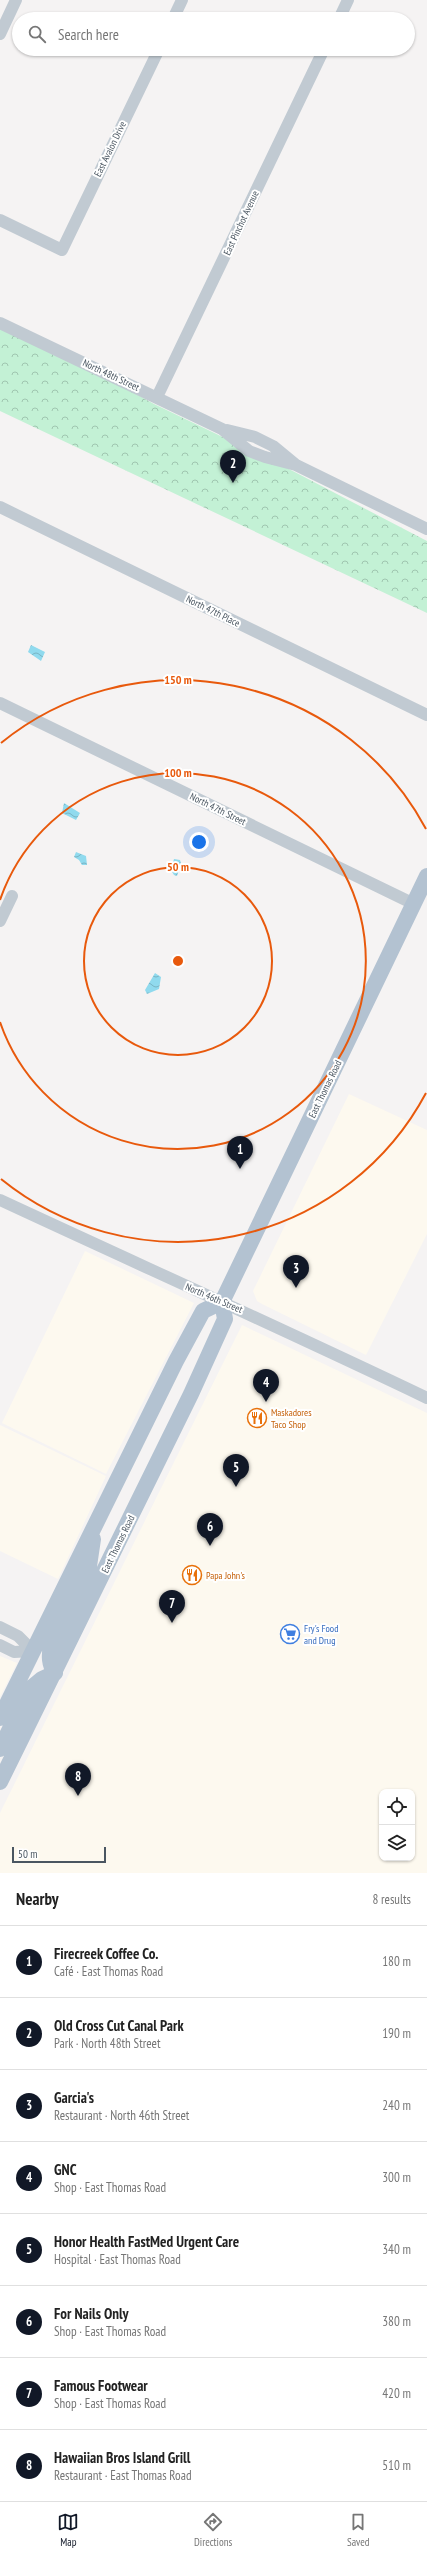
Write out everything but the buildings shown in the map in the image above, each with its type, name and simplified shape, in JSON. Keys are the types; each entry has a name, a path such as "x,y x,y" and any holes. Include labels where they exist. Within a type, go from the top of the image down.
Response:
{"main road":[{"name":"East Thomas Road","path":"0,1782 55,1673 225,1319 222,1302 427,876"},
{"path":"0,1718 176,1361 203,1311 222,1302"},
{"path":"0,1749 30,1689 35,1683 55,1673 51,1666 49,1655 51,1645 89,1566 95,1523"}],"street":[{"path":"1,29 16,0"},
{"path":"176,12 182,0"},
{"path":"342,12 348,0"},
{"name":"East Avalon Drive","path":"0,220 62,250 156,56"},
{"name":"East Pinchot Avenue","path":"157,397 321,56"},
{"name":"North 48th Street","path":"0,323 222,429 249,451 296,465 427,529"},
{"name":"North 47th Place","path":"0,507 427,715"},
{"name":"North 47th Street","path":"0,703 414,904"},
{"path":"0,921 12,896"},
{"name":"North 46th Street","path":"0,1200 427,1398"},
{"path":"0,1627 18,1636 33,1651"},
{"path":"0,1645 14,1652 33,1651"}],"shaded area":[{"path":"349,1094 427,1130 427,1234 366,1355 262,1304 257,1301 253,1291"},
{"path":"85,1251 194,1303 106,1474 2,1423"},
{"path":"242,1325 427,1413 427,1873 0,1873 0,1813"},
{"path":"0,1425 106,1476 58,1579 0,1551"},
{"path":"0,1656 17,1663 0,1697"}],"green space":[{"path":"0,325 90,368 154,404 287,468 427,541 427,613 0,411"}],"water":[{"path":"31,645 45,652 41,661 28,652"},
{"path":"64,803 80,813 76,820 62,813"},
{"path":"76,852 86,856 87,865 82,865 79,860 74,857"},
{"path":"174,859 180,860 181,863 177,876 174,875 171,870"},
{"path":"155,973 161,977 159,989 147,994 145,990"}],"place":[{"name":"Old Cross Cut Canal Park","path":"233,483"},
{"name":"Firecreek Coffee Co.","path":"240,1169"},
{"name":"Garcia's","path":"296,1288"},
{"name":"GNC","path":"266,1402"},
{"name":"Maskadores Taco Shop","path":"257,1418"},
{"name":"Honor Health FastMed Urgent Care","path":"236,1487"},
{"name":"For Nails Only","path":"210,1546"},
{"name":"Papa John's","path":"192,1575"},
{"name":"Famous Footwear","path":"172,1623"},
{"name":"Fry's Food and Drug","path":"290,1634"},
{"name":"Hawaiian Bros Island Grill","path":"78,1796"}]}
